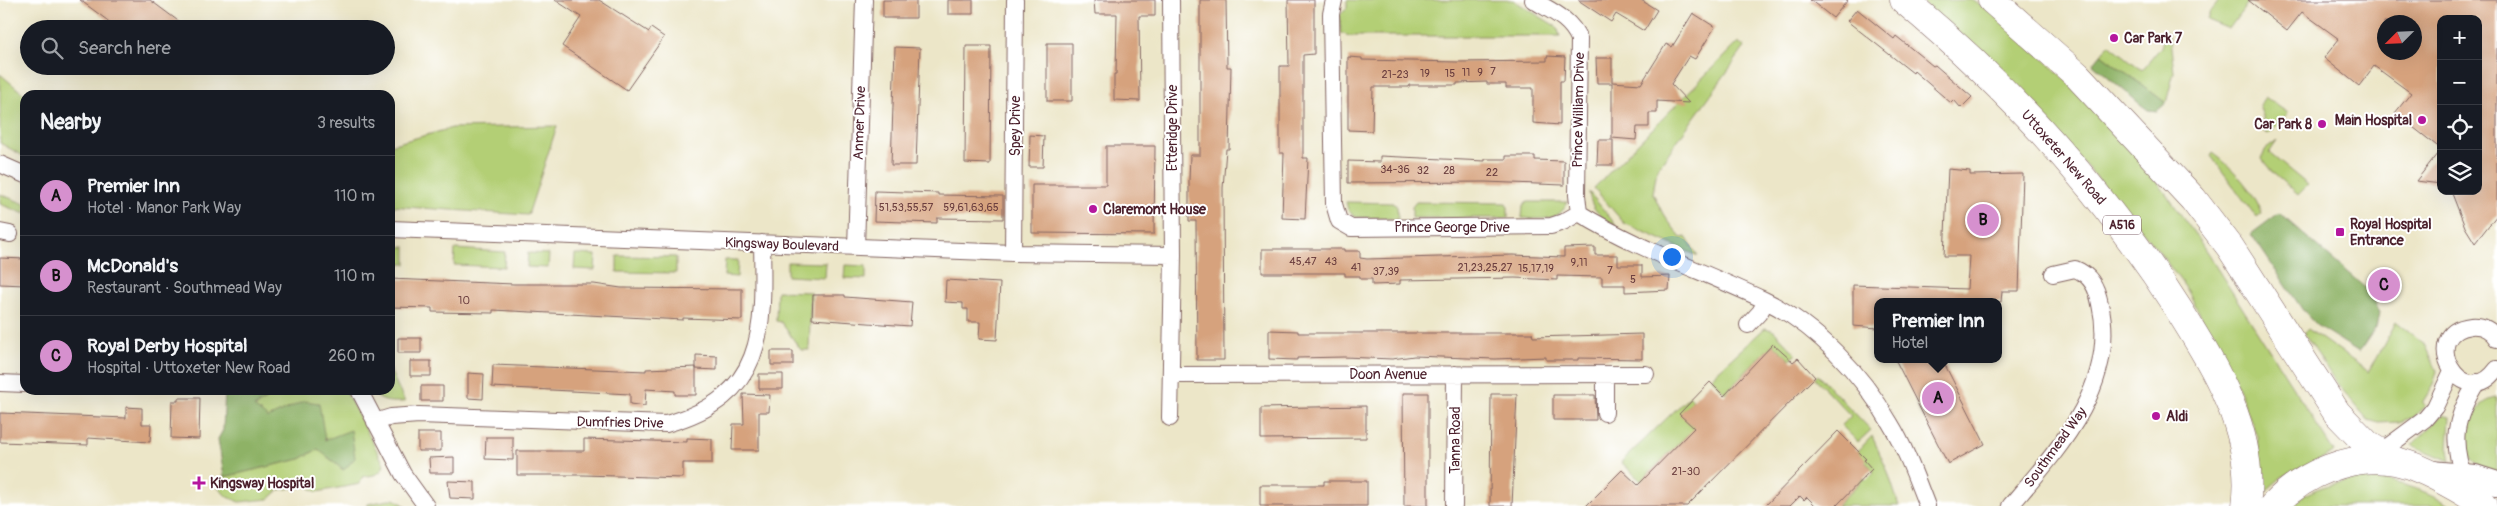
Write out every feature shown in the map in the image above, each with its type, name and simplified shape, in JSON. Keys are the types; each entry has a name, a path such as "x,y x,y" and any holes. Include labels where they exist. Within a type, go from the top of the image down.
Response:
{"highway":[{"name":"Uttoxeter New Road","path":"1904,0 1972,59 2034,120 2125,229 2157,275 2214,369 2233,409 2246,457 2248,476 2246,506"},
{"path":"1992,0 2077,75 2193,199 2230,247 2337,413 2380,458"},
{"path":"2273,506 2309,477 2341,464 2380,458 2429,473 2473,493"}],"main road":[{"path":"2473,493 2497,484"}],"street":[{"name":"Anmer Drive","path":"856,247 864,0"},
{"name":"Spey Drive","path":"1013,253 1015,0"},
{"name":"Etteridge Drive","path":"1170,418 1173,255 1171,0"},
{"name":"Prince George Drive","path":"1334,0 1331,14 1334,204 1339,221 1351,228 1551,226 1579,213"},
{"name":"Prince William Drive","path":"1533,0 1566,20 1574,27 1579,39 1577,195 1579,213"},
{"path":"0,164 20,173"},
{"path":"1579,213 1635,242 1766,301 1791,316 1815,335 1834,352 1879,404 1901,443 1927,506"},
{"name":"Kingsway Boulevard","path":"395,229 1013,253 1173,255"},
{"name":"Dumfries Drive","path":"374,422 391,417 418,415 650,425 666,424 696,415 716,404 737,385 755,352 760,327 763,283 762,243"},
{"name":"Southmead Way","path":"2010,506 2046,463 2079,417 2092,392 2101,358 2103,317 2094,286 2084,274 2075,269 2053,274"},
{"path":"1748,325 1760,312 1766,301"},
{"path":"2497,339 2490,331 2482,327 2473,326 2458,330 2447,345 2445,354 2452,372 2468,381 2477,382 2491,376 2497,369"},
{"path":"2380,458 2425,419 2435,407 2452,372"},
{"name":"Tanna Road","path":"1454,506 1455,374"},
{"name":"Doon Avenue","path":"1171,375 1646,374"},
{"path":"1605,375 1605,413"},
{"path":"2473,493 2456,441 2456,423 2477,382"},
{"path":"0,383 20,384"},
{"path":"361,395 403,474 426,506"}],"green space":[{"path":"1347,0 1513,0 1557,27 1560,36 1349,36 1341,33 1340,15 1347,8"},
{"path":"1921,0 1974,0 2019,34 2134,149 2199,240 2334,452 2282,477 2261,495 2257,436 2236,383 2188,291 2157,249 2093,173"},
{"path":"2219,0 2250,0 2229,29 2207,20 2210,12"},
{"path":"2166,31 2170,39 2174,72 2166,103 2101,54 2109,44 2142,70 2161,47"},
{"path":"1738,42 1745,47 1657,169 1653,193 1663,214 1681,238 1686,237 1698,256 1624,223 1594,188"},
{"path":"2101,54 2166,103 2157,111 2148,110 2140,104 2093,64"},
{"path":"0,74 20,91 20,154 0,143"},
{"path":"2265,97 2288,113 2268,134 2263,130 2263,116 2259,106"},
{"path":"557,126 528,215 395,206 395,144 452,128"},
{"path":"2277,141 2269,153 2308,185 2298,195 2272,172 2262,159 2265,150"},
{"path":"2213,153 2235,172 2249,189 2262,214 2257,218 2211,156"},
{"path":"1589,192 1616,225 1594,209"},
{"path":"0,194 20,202 20,212 0,204"},
{"path":"1346,202 1394,203 1397,207 1398,219 1355,217 1348,210"},
{"path":"1416,202 1506,203 1508,218 1412,218 1412,207"},
{"path":"1528,202 1568,202 1560,213 1549,218 1522,218 1523,205"},
{"path":"2279,213 2370,292 2379,314 2376,327 2359,352 2316,325 2304,312 2251,234"},
{"path":"395,247 406,247 406,264 395,264"},
{"path":"455,249 505,252 504,267 454,265"},
{"path":"528,253 549,254 548,268 527,267"},
{"path":"575,254 596,255 595,270 574,269"},
{"path":"617,256 676,257 676,273 617,272"},
{"path":"725,260 738,260 737,277 724,276"},
{"path":"787,262 826,263 825,278 787,276"},
{"path":"845,265 866,266 866,279 844,278"},
{"path":"777,291 811,292 809,350 801,350 781,322 776,321"},
{"path":"2396,322 2426,346 2437,371 2433,385 2422,403 2425,406 2413,417 2399,422 2379,423 2368,420 2335,381 2304,333 2308,329 2369,372"},
{"path":"1765,328 1773,330 1796,354 1790,359 1773,344 1725,393 1711,377"},
{"path":"1818,375 1871,430 1858,442 1841,425 1851,416 1815,378"},
{"path":"395,381 405,402 391,402 378,398 375,395 395,395"},
{"path":"225,395 272,395 254,407 268,418 304,401 319,403 325,440 351,430 355,458 344,470 318,449 300,459 224,477 218,439 223,430"},
{"path":"273,395 348,395 384,464 383,468 379,473 362,477 360,484 317,492 306,486 279,490 269,499 239,502 226,496 218,487 219,480 224,477 300,459 318,449 343,470 304,401 268,419 254,408"},
{"path":"1690,396 1693,400 1680,414 1701,435 1695,440 1688,434 1641,481 1621,462"},
{"path":"2497,398 2497,477 2478,466 2472,460 2467,453 2465,437 2475,412 2486,402"},
{"path":"2442,415 2450,417 2448,450 2450,461 2412,445"},
{"path":"1872,436 1888,472 1899,506 1837,506 1864,478 1866,480 1874,472 1858,451"},
{"path":"2360,479 2373,479 2408,486 2453,506 2292,506 2314,490 2332,484"},
{"path":"395,499 406,506 368,506 367,504"}],"building":[{"path":"80,0 150,0 177,20 107,20"},
{"path":"555,0 599,0 649,32 651,28 664,37 627,90 562,46 581,17"},
{"path":"883,0 916,0 916,18 883,18"},
{"path":"948,0 973,0 973,14 948,14"},
{"path":"1094,0 1155,0 1155,16 1139,16 1140,101 1114,100 1117,14 1095,14"},
{"path":"1200,0 1226,0 1227,67 1231,67 1229,149 1226,149 1223,188 1224,360 1197,360 1196,221 1189,221 1189,181 1190,155 1200,155"},
{"path":"1288,0 1314,0 1314,54 1303,55 1303,158 1308,158 1305,219 1282,218 1284,153 1280,153 1280,66 1289,66"},
{"path":"1578,0 1641,0 1657,10 1644,31 1616,14 1611,22"},
{"path":"1810,0 1848,0 1833,18"},
{"name":"Main Hospital","path":"2248,0 2497,0 2497,215 2475,243 2465,227 2453,195 2482,195 2482,15 2437,15 2437,146 2395,113 2411,93 2374,66 2359,86 2324,58 2339,39 2302,12 2287,31"},
{"path":"1857,9 1894,39 1896,36 1933,66 1935,65 1972,97 1961,108 1954,100 1951,103 1914,71 1913,73 1847,21"},
{"path":"1693,13 1715,27 1695,59 1689,56 1671,84 1689,103 1657,101 1657,113 1649,113 1649,127 1637,127 1636,140 1612,138 1612,83 1597,83 1596,58 1612,58 1612,82 1641,84 1666,44 1672,47"},
{"path":"1047,43 1072,43 1072,101 1047,101"},
{"path":"966,46 991,46 990,164 965,163"},
{"path":"895,47 920,48 916,165 891,165"},
{"path":"1547,56 1565,57 1564,81 1560,81 1560,125 1533,123 1533,88 1506,88 1506,84 1487,84 1487,82 1457,83 1457,85 1373,87 1372,131 1348,130 1348,57 1362,58 1362,60 1458,62 1547,61"},
{"path":"1030,135 1044,136 1043,167 1029,167"},
{"path":"1598,140 1613,140 1613,165 1597,165"},
{"name":"Claremont House","path":"1106,146 1155,146 1154,234 1032,233 1032,185 1106,185"},
{"name":"Main Hospital","path":"2437,154 2437,184 2416,181"},
{"path":"1380,156 1485,161 1485,159 1506,159 1506,156 1535,156 1535,160 1564,161 1564,185 1485,182 1348,183 1348,161 1380,162"},
{"path":"1948,169 1970,171 1970,175 2023,174 2019,291 2002,291 2001,298 1874,298 1874,328 1853,326 1853,285 1967,289 1969,256 1944,256"},
{"path":"875,191 938,193 938,195 1003,196 1003,219 937,218 937,223 874,221"},
{"path":"1595,247 1595,255 1618,255 1618,265 1642,265 1642,277 1670,276 1669,290 1625,292 1625,285 1602,285 1602,277 1557,276 1557,280 1515,278 1400,280 1400,284 1372,285 1372,279 1360,279 1360,276 1345,276 1345,273 1262,273 1262,249 1344,249 1344,251 1360,251 1360,258 1367,259 1512,255 1564,257 1564,248"},
{"path":"0,258 20,259 20,285 0,284"},
{"path":"395,279 514,284 594,284 621,288 742,289 742,320 683,318 683,320 493,310 493,313 432,312 432,308 395,307"},
{"path":"946,280 1000,283 997,340 979,339 980,322 968,322 968,309 963,309 963,303 945,302"},
{"path":"813,295 845,295 845,297 912,302 910,326 812,319"},
{"path":"1269,330 1298,331 1298,333 1532,333 1533,337 1642,334 1642,359 1578,358 1578,360 1546,360 1546,357 1495,359 1414,356 1392,359 1344,357 1297,358 1297,360 1269,359"},
{"path":"398,338 421,338 421,353 398,353"},
{"path":"1773,344 1793,362 1798,358 1815,377 1687,506 1586,506 1622,470 1638,485 1694,428 1679,414 1710,382 1724,396"},
{"path":"771,351 793,351 793,365 771,365"},
{"path":"696,355 717,356 717,370 696,369"},
{"path":"410,361 431,361 431,376 410,376"},
{"path":"1897,363 1944,363 1985,444 1948,464"},
{"path":"493,365 646,371 646,369 696,367 696,395 675,395 675,391 646,389 645,406 630,404 630,394 492,387"},
{"path":"468,373 484,374 483,399 468,398"},
{"path":"759,374 783,374 783,389 759,389"},
{"path":"421,386 443,386 443,401 421,401"},
{"path":"1403,393 1428,393 1428,506 1404,506"},
{"path":"743,394 770,395 769,412 759,412 759,450 732,450 733,424 744,424"},
{"path":"1491,394 1517,394 1512,506 1490,506"},
{"path":"1553,395 1595,395 1596,420 1553,420"},
{"path":"178,398 200,398 199,439 171,438 172,401 178,401"},
{"path":"1366,406 1366,438 1261,439 1261,408"},
{"path":"126,407 142,408 142,424 151,424 150,442 88,438 88,445 0,442 0,413 126,418"},
{"path":"1838,431 1866,459 1864,460 1872,469 1836,506 1816,506 1807,497 1804,500 1800,496 1790,506 1765,506"},
{"path":"418,433 441,433 441,451 418,451"},
{"path":"486,437 513,437 513,460 485,459"},
{"path":"687,438 712,439 712,463 683,463 683,478 517,475 517,451 584,451 584,439 687,442"},
{"path":"454,457 454,473 430,473 429,458"},
{"path":"448,481 475,482 475,499 450,498"},
{"path":"1324,481 1367,481 1367,506 1260,506 1260,485 1324,485"}],"place":[{"name":"Car Park 7","path":"2114,38"},
{"name":"Main Hospital","path":"2422,120"},
{"name":"Car Park 8","path":"2322,124"},
{"name":"Claremont House","path":"1093,209"},
{"name":"McDonald's","path":"1983,220"},
{"name":"Royal Hospital Entrance","path":"2340,232"},
{"name":"Royal Derby Hospital","path":"2384,285"},
{"name":"Premier Inn","path":"1938,398"},
{"name":"Aldi","path":"2156,416"},
{"name":"Kingsway Hospital","path":"199,483"}]}
